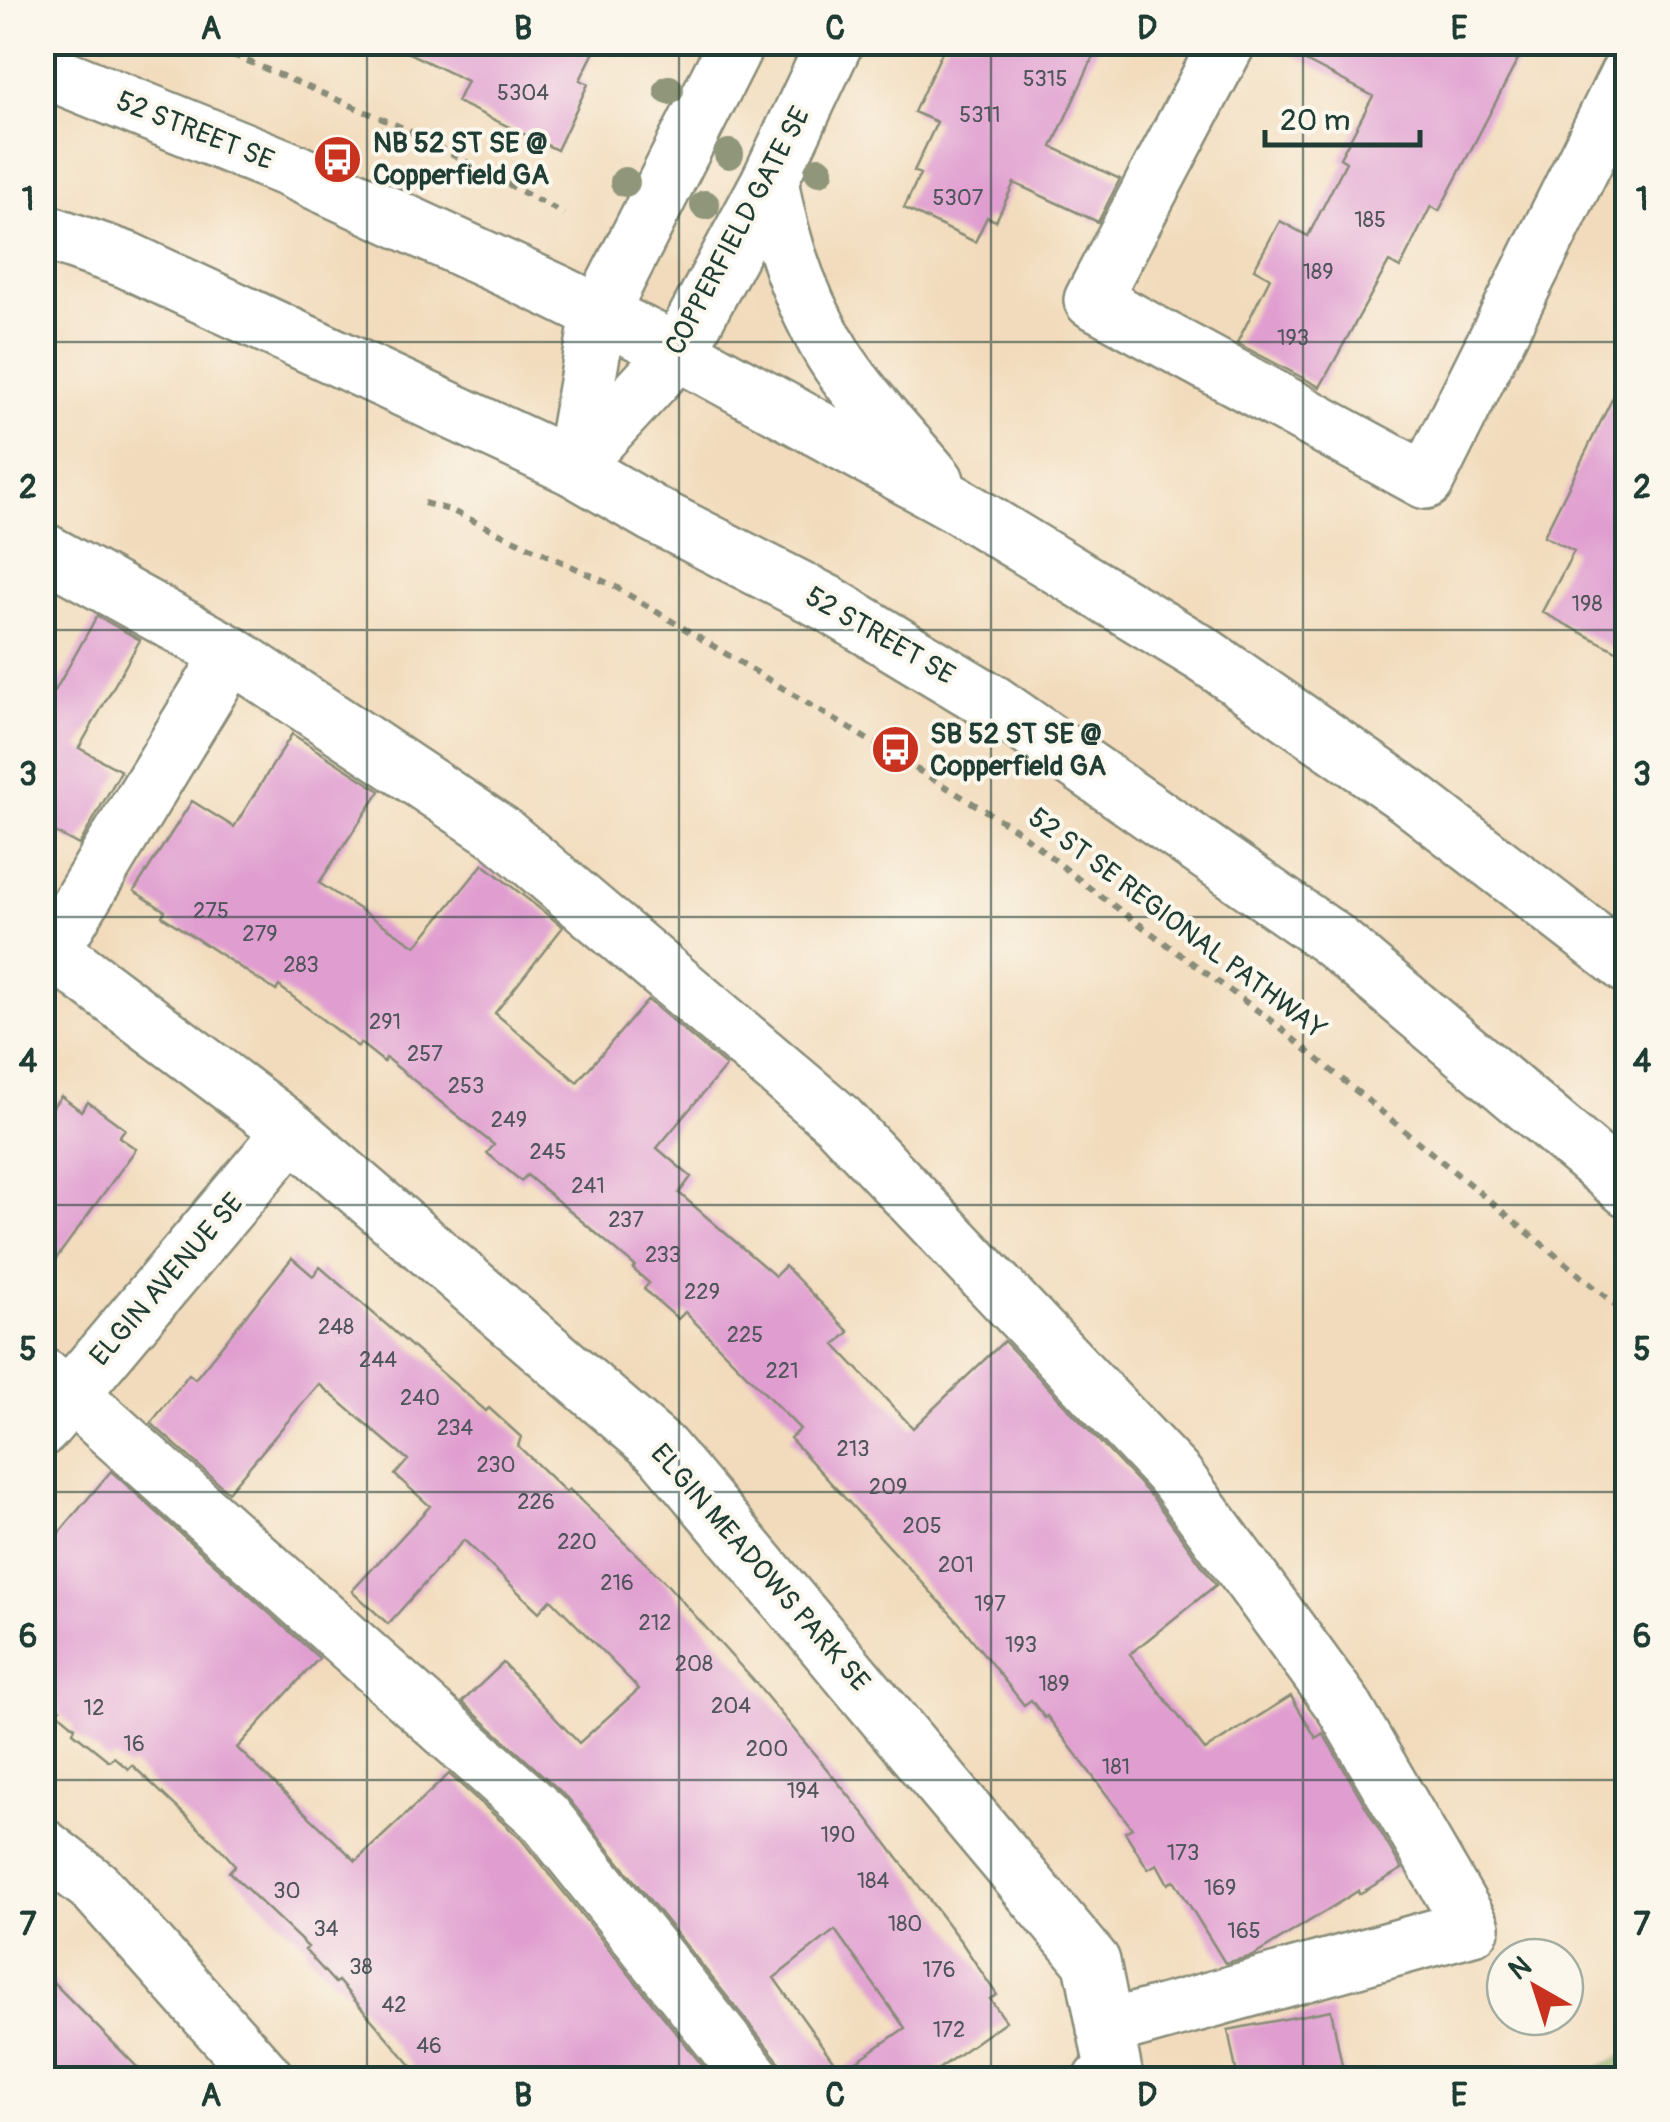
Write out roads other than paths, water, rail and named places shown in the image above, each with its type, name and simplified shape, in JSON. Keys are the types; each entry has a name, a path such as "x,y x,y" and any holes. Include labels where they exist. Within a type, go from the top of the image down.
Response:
{"main road":[{"path":"572,467 600,315 737,42"},
{"name":"COPPERFIELD GATE SE","path":"572,467 678,352 770,180 835,42"},
{"path":"1228,42 1092,300 1426,481 1628,74"},
{"name":"52 STREET SE","path":"42,69 291,170 678,352 954,503 1204,655 1405,794 1628,966"},
{"path":"770,180 774,207 802,296 835,357 954,503"},
{"name":"52 STREET SE","path":"42,231 127,260 572,467 653,514 829,604 993,704 1332,939 1628,1189"},
{"path":"42,550 231,654 500,834 838,1120 1177,1478 1343,1705 1472,1927 1104,2054"},
{"path":"47,946 231,654"},
{"name":"ELGIN MEADOWS PARK SE","path":"47,946 292,1132 662,1450 1092,1962 1104,2054"},
{"name":"ELGIN AVENUE SE","path":"52,1399 292,1132"},
{"path":"52,1399 544,1818 754,2080"},
{"path":"42,1846 95,1887 267,2080"}],"place":[{"name":"NB 52 ST SE @ Copperfield GA","path":"338,159"},
{"name":"SB 52 ST SE @ Copperfield GA","path":"895,750"}]}
